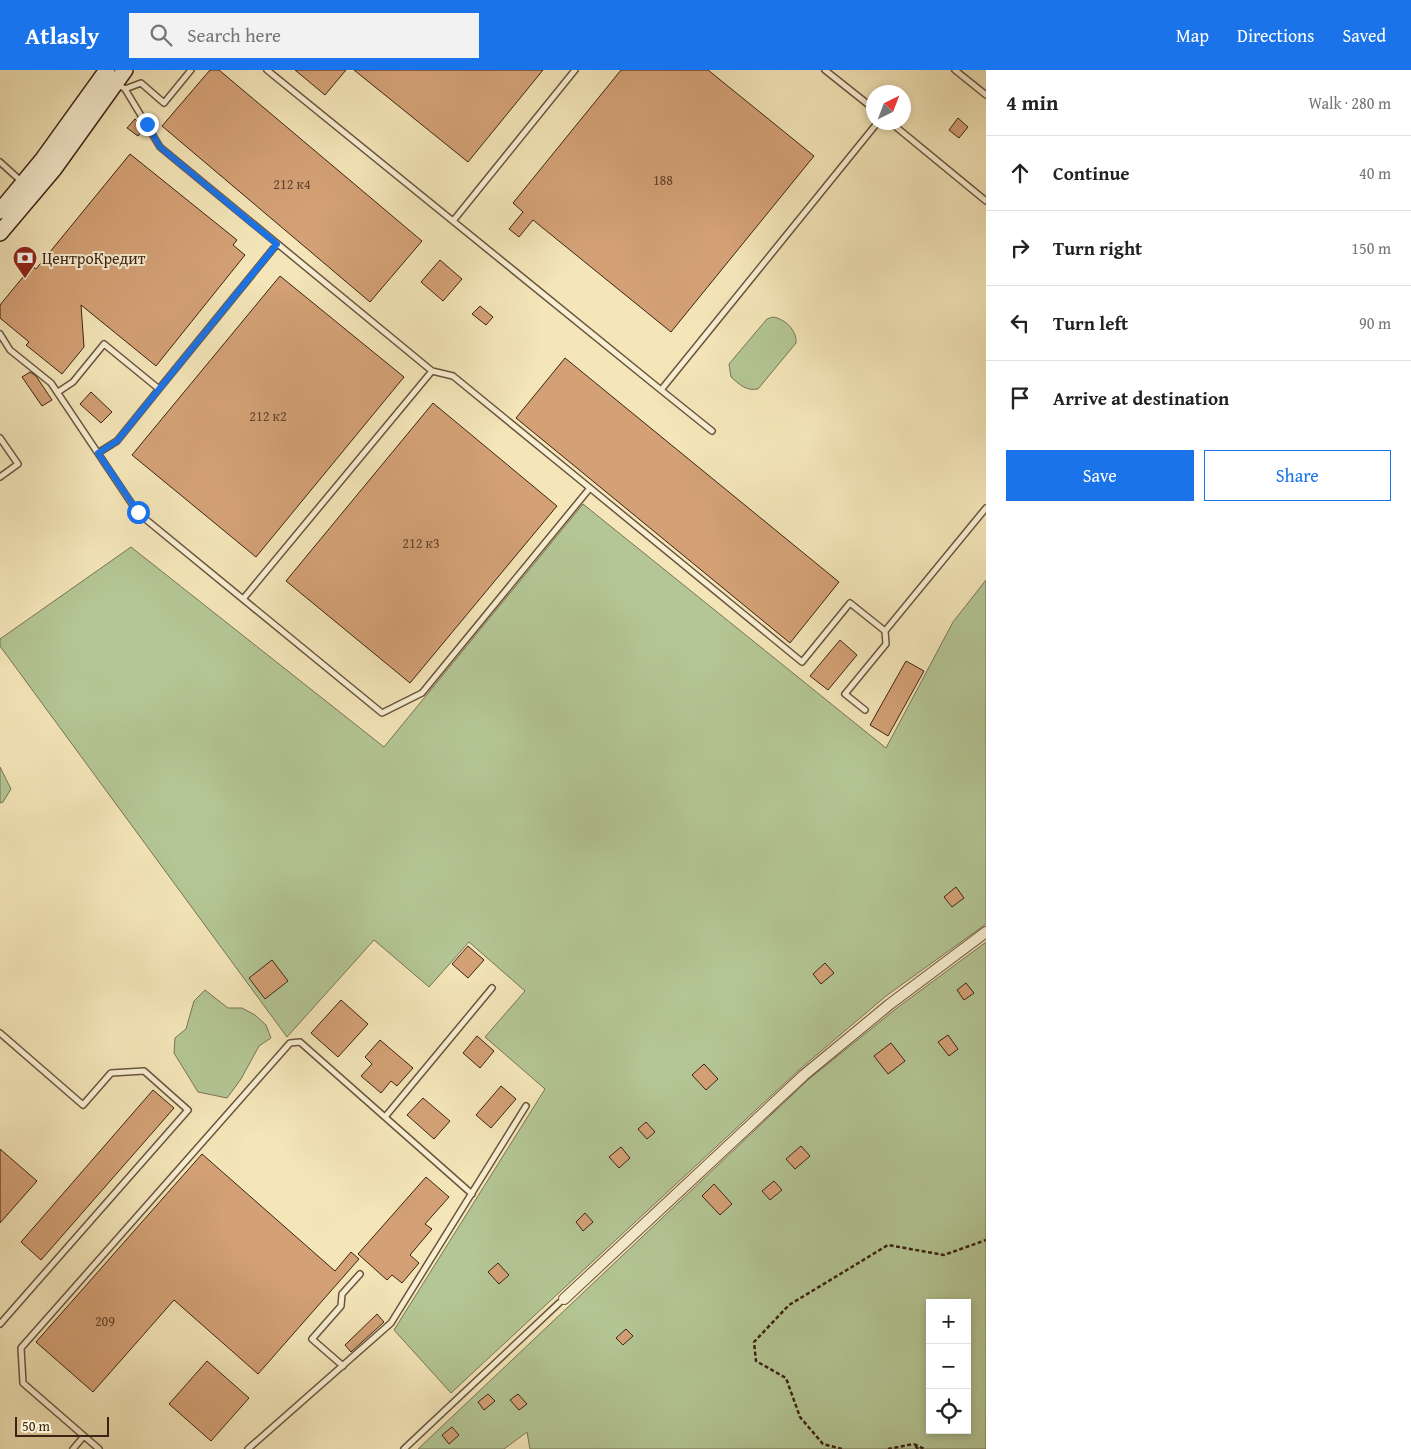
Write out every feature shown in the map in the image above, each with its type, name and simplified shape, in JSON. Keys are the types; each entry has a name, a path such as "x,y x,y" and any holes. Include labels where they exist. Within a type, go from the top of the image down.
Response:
{"main road":[{"path":"0,211 113,79 124,70"},
{"path":"0,233 54,169 113,79"}],"street":[{"path":"562,1301 804,1075 890,1004 986,932"}],"lane":[{"path":"113,79 141,83 164,103 191,70"},
{"path":"267,70 712,431"},
{"path":"453,220 575,70"},
{"path":"825,70 866,103"},
{"path":"955,70 986,95"},
{"path":"113,79 160,147 432,371 453,376 802,662 850,603 885,631"},
{"path":"661,390 872,130"},
{"path":"900,130 986,201"},
{"path":"0,162 23,183"},
{"path":"98,453 117,441 277,244"},
{"path":"0,334 10,350 51,383 58,392 138,512 382,713 422,692 590,488"},
{"path":"58,392 73,382 104,344 159,389"},
{"path":"243,599 432,371"},
{"path":"0,438 18,464 0,477"},
{"path":"865,710 845,694 886,644 885,631 986,508"},
{"path":"385,1117 492,988"},
{"path":"0,1033 83,1105 111,1073 144,1071 188,1110 0,1324"},
{"path":"99,1449 23,1383 21,1348 290,1043 300,1042 472,1194"},
{"path":"248,1449 391,1323 526,1106"},
{"path":"343,1366 312,1339 341,1306 342,1294 360,1274"},
{"path":"404,1449 562,1301"},
{"path":"73,1449 84,1436"}],"path":[{"path":"842,1449 824,1444 800,1417 786,1378 756,1361 754,1342 789,1306 888,1245 944,1255 986,1240"},
{"path":"888,1449 914,1444 924,1449"},
{"path":"914,1444 918,1449"}],"green space":[{"path":"773,317 782,320 789,326 795,334 796,343 758,389 747,388 731,377 729,364 767,319"},
{"path":"583,504 886,748 953,622 986,580 986,924 886,996 800,1069 451,1393 394,1330 545,1089 485,1037 525,991 469,942 429,987 374,940 287,1037 0,646 0,639 131,547 384,747"},
{"path":"0,767 11,789 3,802 0,803"},
{"path":"986,942 986,1449 530,1449 527,1432 504,1449 418,1449 809,1079 897,1008"},
{"path":"205,990 228,1008 242,1008 255,1015 266,1025 271,1038 259,1046 241,1079 227,1098 198,1092 174,1053 175,1038 186,1029 194,1001"}],"building":[{"path":"210,70 219,70 422,241 370,302 162,126"},
{"path":"295,70 346,70 325,95"},
{"path":"354,70 543,70 468,162"},
{"path":"621,70 708,70 814,156 671,332 533,220 519,237 509,229 523,212 513,203"},
{"path":"958,118 968,127 959,138 949,130"},
{"path":"135,119 144,128 138,136 127,128"},
{"path":"130,154 237,240 233,245 245,255 156,366 81,305 84,347 62,374 26,345 29,342 0,318 0,305 32,266 36,269"},
{"path":"440,260 462,279 443,301 421,282"},
{"path":"280,276 404,377 256,557 132,455"},
{"path":"480,306 493,317 486,325 472,314"},
{"path":"565,358 839,582 790,643 516,418"},
{"path":"30,372 36,376 52,400 42,406 22,377"},
{"path":"91,392 112,412 101,423 80,404"},
{"path":"433,403 557,506 410,683 286,581"},
{"path":"840,640 857,655 828,690 810,676"},
{"path":"906,661 924,671 888,736 870,725"},
{"path":"956,887 964,898 952,907 944,897"},
{"path":"468,946 484,960 468,978 452,964"},
{"path":"272,960 288,981 265,999 249,978"},
{"path":"825,963 834,973 821,984 813,974"},
{"path":"966,983 974,993 964,1000 957,990"},
{"path":"341,1000 368,1024 338,1057 311,1033"},
{"path":"948,1035 958,1049 949,1056 938,1042"},
{"path":"477,1036 494,1051 480,1068 463,1053"},
{"path":"380,1040 413,1068 397,1086 391,1081 381,1093 361,1076 372,1064 365,1057"},
{"path":"891,1043 905,1061 888,1074 874,1056"},
{"path":"704,1064 718,1079 706,1090 692,1075"},
{"path":"501,1086 516,1099 491,1128 476,1115"},
{"path":"153,1090 174,1108 41,1260 21,1242"},
{"path":"423,1098 450,1121 434,1139 407,1115"},
{"path":"646,1122 655,1132 647,1139 638,1129"},
{"path":"801,1146 810,1156 795,1169 786,1159"},
{"path":"621,1147 630,1158 619,1168 609,1157"},
{"path":"0,1149 37,1181 0,1223"},
{"path":"202,1154 335,1271 351,1252 359,1259 258,1374 174,1300 93,1392 36,1342"},
{"path":"426,1177 449,1197 425,1224 432,1229 410,1255 419,1263 402,1283 392,1275 387,1280 358,1254"},
{"path":"774,1181 782,1190 770,1200 762,1191"},
{"path":"714,1184 732,1204 720,1215 702,1196"},
{"path":"585,1213 593,1222 583,1231 576,1222"},
{"path":"498,1263 509,1275 499,1284 488,1272"},
{"path":"377,1314 384,1322 351,1352 345,1345"},
{"path":"626,1329 633,1336 623,1345 616,1338"},
{"path":"207,1361 249,1398 211,1441 169,1404"},
{"path":"488,1394 495,1401 484,1410 478,1402"},
{"path":"518,1394 527,1404 519,1410 510,1400"},
{"path":"452,1427 459,1435 449,1444 442,1435"}],"place":[{"name":"ЦентроКредит","path":"25,279"}],"route":[{"path":"138,512 98,453 117,441 277,244 160,147 147,124"}]}
